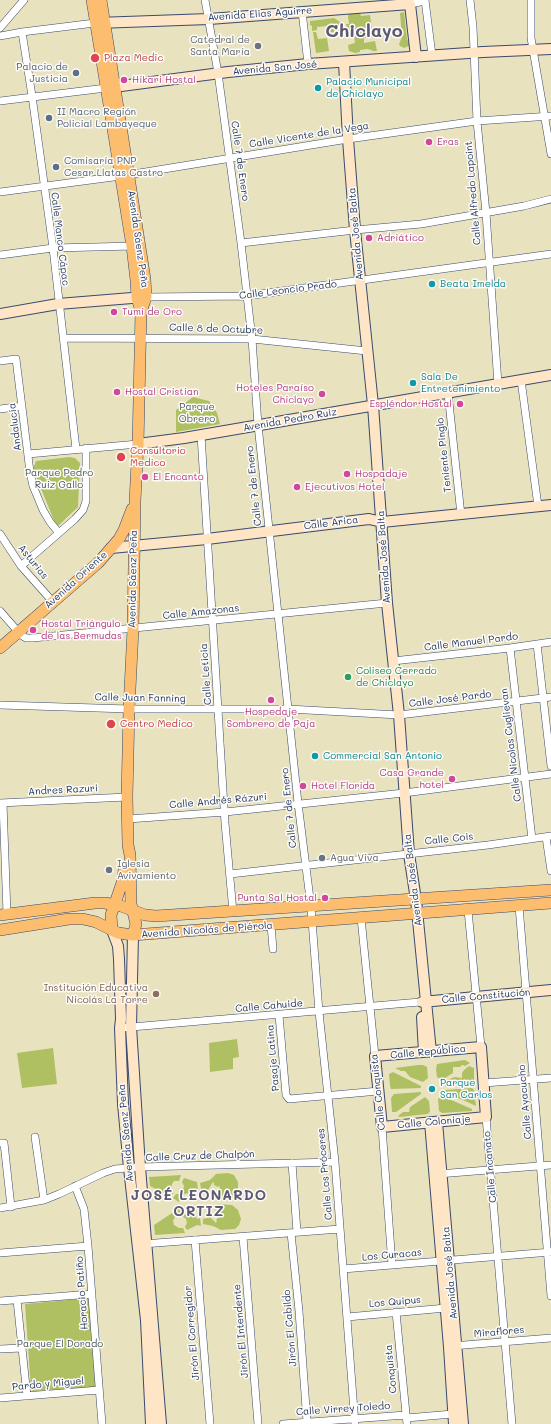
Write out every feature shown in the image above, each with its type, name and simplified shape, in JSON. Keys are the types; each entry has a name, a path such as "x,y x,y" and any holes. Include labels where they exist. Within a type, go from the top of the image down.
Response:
{"main road":[{"name":"Avenida Sáenz Peña","path":"92,0 100,23 136,246 145,279 141,297 127,797 128,845 130,854 130,896 136,924 133,936"},
{"name":"Avenida Sáenz Peña","path":"100,23 101,0"},
{"name":"Avenida Oriente","path":"0,648 98,563 124,530 135,501"},
{"name":"Avenida Sáenz Peña","path":"112,930 111,915 124,880 125,855 128,845"},
{"name":"Avenida Nicolás de Piérola","path":"4,914 95,903 115,905 145,915 156,916 551,890"},
{"name":"Avenida Nicolás de Piérola","path":"0,930 77,918 96,922 112,930 133,936 551,903"}],"street":[{"path":"0,28 24,0"},
{"name":"Calle 7 de Enero","path":"205,0 218,73 241,243 252,339 258,425 312,922"},
{"name":"Calle Alfredo Lapoint","path":"470,0 473,27 477,121 490,262 498,384"},
{"path":"531,0 531,38 548,116 551,154"},
{"path":"425,1 432,56"},
{"name":"Avenida Elias Aguirre","path":"100,23 209,19 302,11 337,4 410,4 425,1"},
{"path":"410,4 416,56"},
{"path":"302,11 308,64"},
{"path":"0,36 100,23"},
{"name":"Calle Manco Cápac","path":"22,32 53,248 58,304 64,338 76,449"},
{"name":"Avenida San José","path":"0,101 32,96 111,88 218,73 308,64 416,56 551,49"},
{"name":"Avenida José Balta","path":"344,62 348,139 360,281 373,405 387,603 399,715 412,900 424,1002 428,1052"},
{"name":"Calle Vicente de la Vega","path":"0,192 125,176 348,139 477,121 548,116"},
{"path":"241,243 421,224 524,206 551,199"},
{"path":"0,255 53,248 136,246"},
{"name":"Calle Leoncio Prado","path":"0,314 58,304 141,297 246,296 551,254"},
{"name":"Calle 8 de Octubre","path":"64,338 252,339 367,351"},
{"name":"Andalucía","path":"0,361 16,359 30,472 37,498 50,522 59,533"},
{"name":"Avenida Pedro Ruiz","path":"28,454 138,444 201,435 551,375"},
{"path":"521,380 538,506"},
{"name":"Teniente Pinglo","path":"448,393 461,515"},
{"path":"0,409 22,406"},
{"name":"Calle Leticia","path":"201,435 212,620 233,912"},
{"path":"21,566 83,510 86,501 86,448"},
{"name":"Calle Arica","path":"111,548 207,539 369,519 382,522 551,505"},
{"name":"Asturias","path":"0,534 21,566 53,602"},
{"name":"Calle Amazonas","path":"18,632 26,638 33,638 387,603"},
{"path":"0,611 18,632"},
{"name":"Calle Manuel Pardo","path":"393,661 551,642"},
{"path":"537,644 547,697 551,766"},
{"name":"Calle Nicolas Cuglievan","path":"510,648 532,839"},
{"name":"Calle José Pardo","path":"399,715 547,697"},
{"name":"Calle Juan Fanning","path":"0,705 129,709 288,709 399,715"},
{"name":"Calle Andrés Rázuri","path":"128,819 225,812 404,793 551,774"},
{"name":"Andres Razuri","path":"2,803 127,797"},
{"path":"2,803 4,914"},
{"path":"549,836 551,871"},
{"name":"Calle Cois","path":"230,874 409,854 549,836"},
{"name":"Calle Ayacucho","path":"519,906 549,1252 551,1296"},
{"name":"Calle Incanato","path":"468,910 481,1047 512,1424"},
{"name":"Calle Conquista","path":"361,918 369,1007 379,1091 392,1265"},
{"name":"Calle Los Próceres","path":"312,922 319,1012 335,1162 355,1421"},
{"path":"271,925 273,949"},
{"name":"Avenida Sáenz Peña","path":"112,930 118,946 119,959 123,1104 129,1168 142,1245 161,1424"},
{"name":"Avenida Sáenz Peña","path":"133,936 131,1027 140,1167 142,1245 151,1424"},
{"name":"Calle Constitución","path":"424,1002 551,990"},
{"name":"Calle Cahuide","path":"120,1028 424,1002"},
{"name":"Pasaje Latina","path":"279,1015 286,1095 289,1099 328,1096"},
{"name":"Calle República","path":"375,1056 481,1047"},
{"path":"484,1083 551,1078"},
{"path":"328,1096 379,1091"},
{"name":"Calle Coloniaje","path":"382,1127 486,1117"},
{"name":"Avenida José Balta","path":"434,1122 453,1346 463,1424"},
{"path":"35,1137 44,1200"},
{"path":"2,1143 11,1207"},
{"name":"Calle Cruz de Chalpón","path":"0,1208 44,1200 115,1169 140,1167 335,1162"},
{"name":"Jirón El Cabildo","path":"292,1163 294,1233 307,1422"},
{"path":"438,1174 551,1165"},
{"name":"Horacio Patiño","path":"75,1186 84,1209 102,1424"},
{"path":"142,1245 340,1229"},
{"name":"Jirón El Intendente","path":"243,1236 258,1424"},
{"name":"Jirón El Corregidor","path":"195,1240 210,1424"},
{"path":"0,1253 88,1246"},
{"name":"Los Curacas","path":"343,1269 549,1252"},
{"name":"Avenida José Balta","path":"445,1261 446,1308 453,1346 454,1419"},
{"path":"0,1301 92,1294"},
{"path":"17,1300 27,1396"},
{"name":"Los Quipus","path":"347,1317 446,1308"},
{"name":"Conquista","path":"396,1312 406,1419"},
{"name":"Miraflores","path":"453,1346 551,1338"},
{"path":"0,1349 22,1348"},
{"name":"Pardo y Miguel","path":"0,1398 99,1390"},
{"name":"Calle Virrey Toledo","path":"282,1424 406,1419 454,1419"}],"green space":[{"path":"404,12 407,39 410,44 404,48 399,44 402,37 400,13"},
{"path":"360,13 361,16 370,15 373,37 364,38 364,43 375,41 377,51 367,49 360,50 360,52 355,53 349,51 348,45 355,43 354,34 348,34 346,24 349,24 348,16 349,14"},
{"path":"334,18 343,24 344,30 328,33 327,26 317,27 317,30 312,31 310,21"},
{"path":"313,32 316,32 318,39 327,38 329,51 316,53"},
{"name":"Parque Obrero","path":"193,397 209,401 217,413 220,424 176,432 176,410"},
{"name":"Parque Pedro Ruiz Gallo","path":"69,457 75,458 80,463 78,507 58,526 55,523 33,469 36,461"},
{"path":"237,1039 239,1057 233,1058 233,1069 210,1072 209,1043"},
{"path":"53,1048 57,1084 22,1088 17,1053"},
{"path":"465,1060 470,1063 465,1066 462,1065 460,1067 453,1067 453,1073 442,1080 437,1077 437,1064"},
{"path":"418,1065 427,1067 428,1078 423,1082 410,1077 405,1071 395,1068"},
{"path":"469,1066 474,1068 474,1083 445,1086 444,1081 455,1077 462,1078 462,1073"},
{"path":"393,1072 421,1086 421,1088 391,1089 389,1074"},
{"path":"472,1088 474,1090 476,1106 445,1092 445,1090"},
{"path":"421,1092 421,1094 396,1112 392,1112 391,1098 394,1094"},
{"path":"442,1096 472,1109 472,1111 442,1113 439,1111 438,1099"},
{"path":"425,1097 429,1101 430,1111 428,1114 398,1116 403,1112 409,1112 410,1107"},
{"path":"228,1173 234,1175 238,1182 238,1189 232,1198 217,1201 214,1195 220,1187 214,1185 213,1182 208,1190 201,1189 200,1183 210,1180 216,1174"},
{"path":"181,1175 179,1181 174,1181 172,1184 171,1188 173,1193 171,1197 150,1186 149,1177"},
{"path":"184,1178 197,1182 198,1189 194,1189 194,1192 184,1194 179,1202 173,1198 176,1194 180,1194 183,1190 184,1186 182,1182"},
{"path":"217,1204 232,1205 238,1210 241,1219 239,1225 235,1229 221,1230 213,1226 203,1224 203,1219 210,1217 216,1223 216,1220 222,1216 215,1210"},
{"path":"180,1208 189,1216 196,1216 197,1219 200,1218 201,1226 197,1225 187,1230 185,1227 187,1223 186,1219 181,1215 178,1216 175,1211"},
{"path":"172,1213 175,1217 173,1221 174,1225 179,1228 183,1228 185,1233 155,1235 154,1225"},
{"name":"Parque El Dorado","path":"89,1298 96,1385 94,1387 33,1391 31,1389 25,1304"}],"place":[{"name":"Catedral de Santa María","path":"258,46"},
{"name":"Plaza Medic","path":"95,58"},
{"name":"Palacio de Justicia","path":"76,73"},
{"name":"Hikari Hostal","path":"124,80"},
{"name":"Palacio Municipal de Chiclayo","path":"318,88"},
{"name":"II Macro Región Policial Lambayeque","path":"49,118"},
{"name":"Eras","path":"429,142"},
{"name":"Comisaría PNP Cesar Llatas Castro","path":"56,167"},
{"name":"Adriático","path":"369,238"},
{"name":"Beata Imelda","path":"432,284"},
{"name":"Tumi de Oro","path":"114,312"},
{"name":"Sala De Entretenimiento","path":"413,383"},
{"name":"Hostal Cristian","path":"117,392"},
{"name":"Hoteles Paraíso Chiclayo","path":"322,394"},
{"name":"Espléndor Hostal","path":"460,404"},
{"name":"Consultorio Medico","path":"121,457"},
{"name":"Hospadaje","path":"347,474"},
{"name":"El Encanto","path":"145,477"},
{"name":"Ejecutivos Hotel","path":"297,487"},
{"name":"Hostal Triángulo de las Bermudas","path":"33,630"},
{"name":"Coliseo Cerrado de Chiclayo","path":"348,677"},
{"name":"Hospedaje Sombrero de Paja","path":"271,700"},
{"name":"Centro Medico","path":"111,724"},
{"name":"Commercial San Antonio","path":"315,756"},
{"name":"Casa Grande hotel","path":"452,779"},
{"name":"Hotel Florida","path":"303,786"},
{"name":"Agua Viva","path":"322,858"},
{"name":"Iglesia Avivamiento","path":"109,870"},
{"name":"Punta Sal Hostal","path":"325,898"},
{"name":"Institución Educativa Nicolás La Torre","path":"156,994"},
{"name":"Parque San Carlos","path":"432,1089"}],"district":[{"name":"Chiclayo","path":"364,31"},
{"name":"JOSÉ LEONARDO ORTIZ","path":"199,1204"}]}
